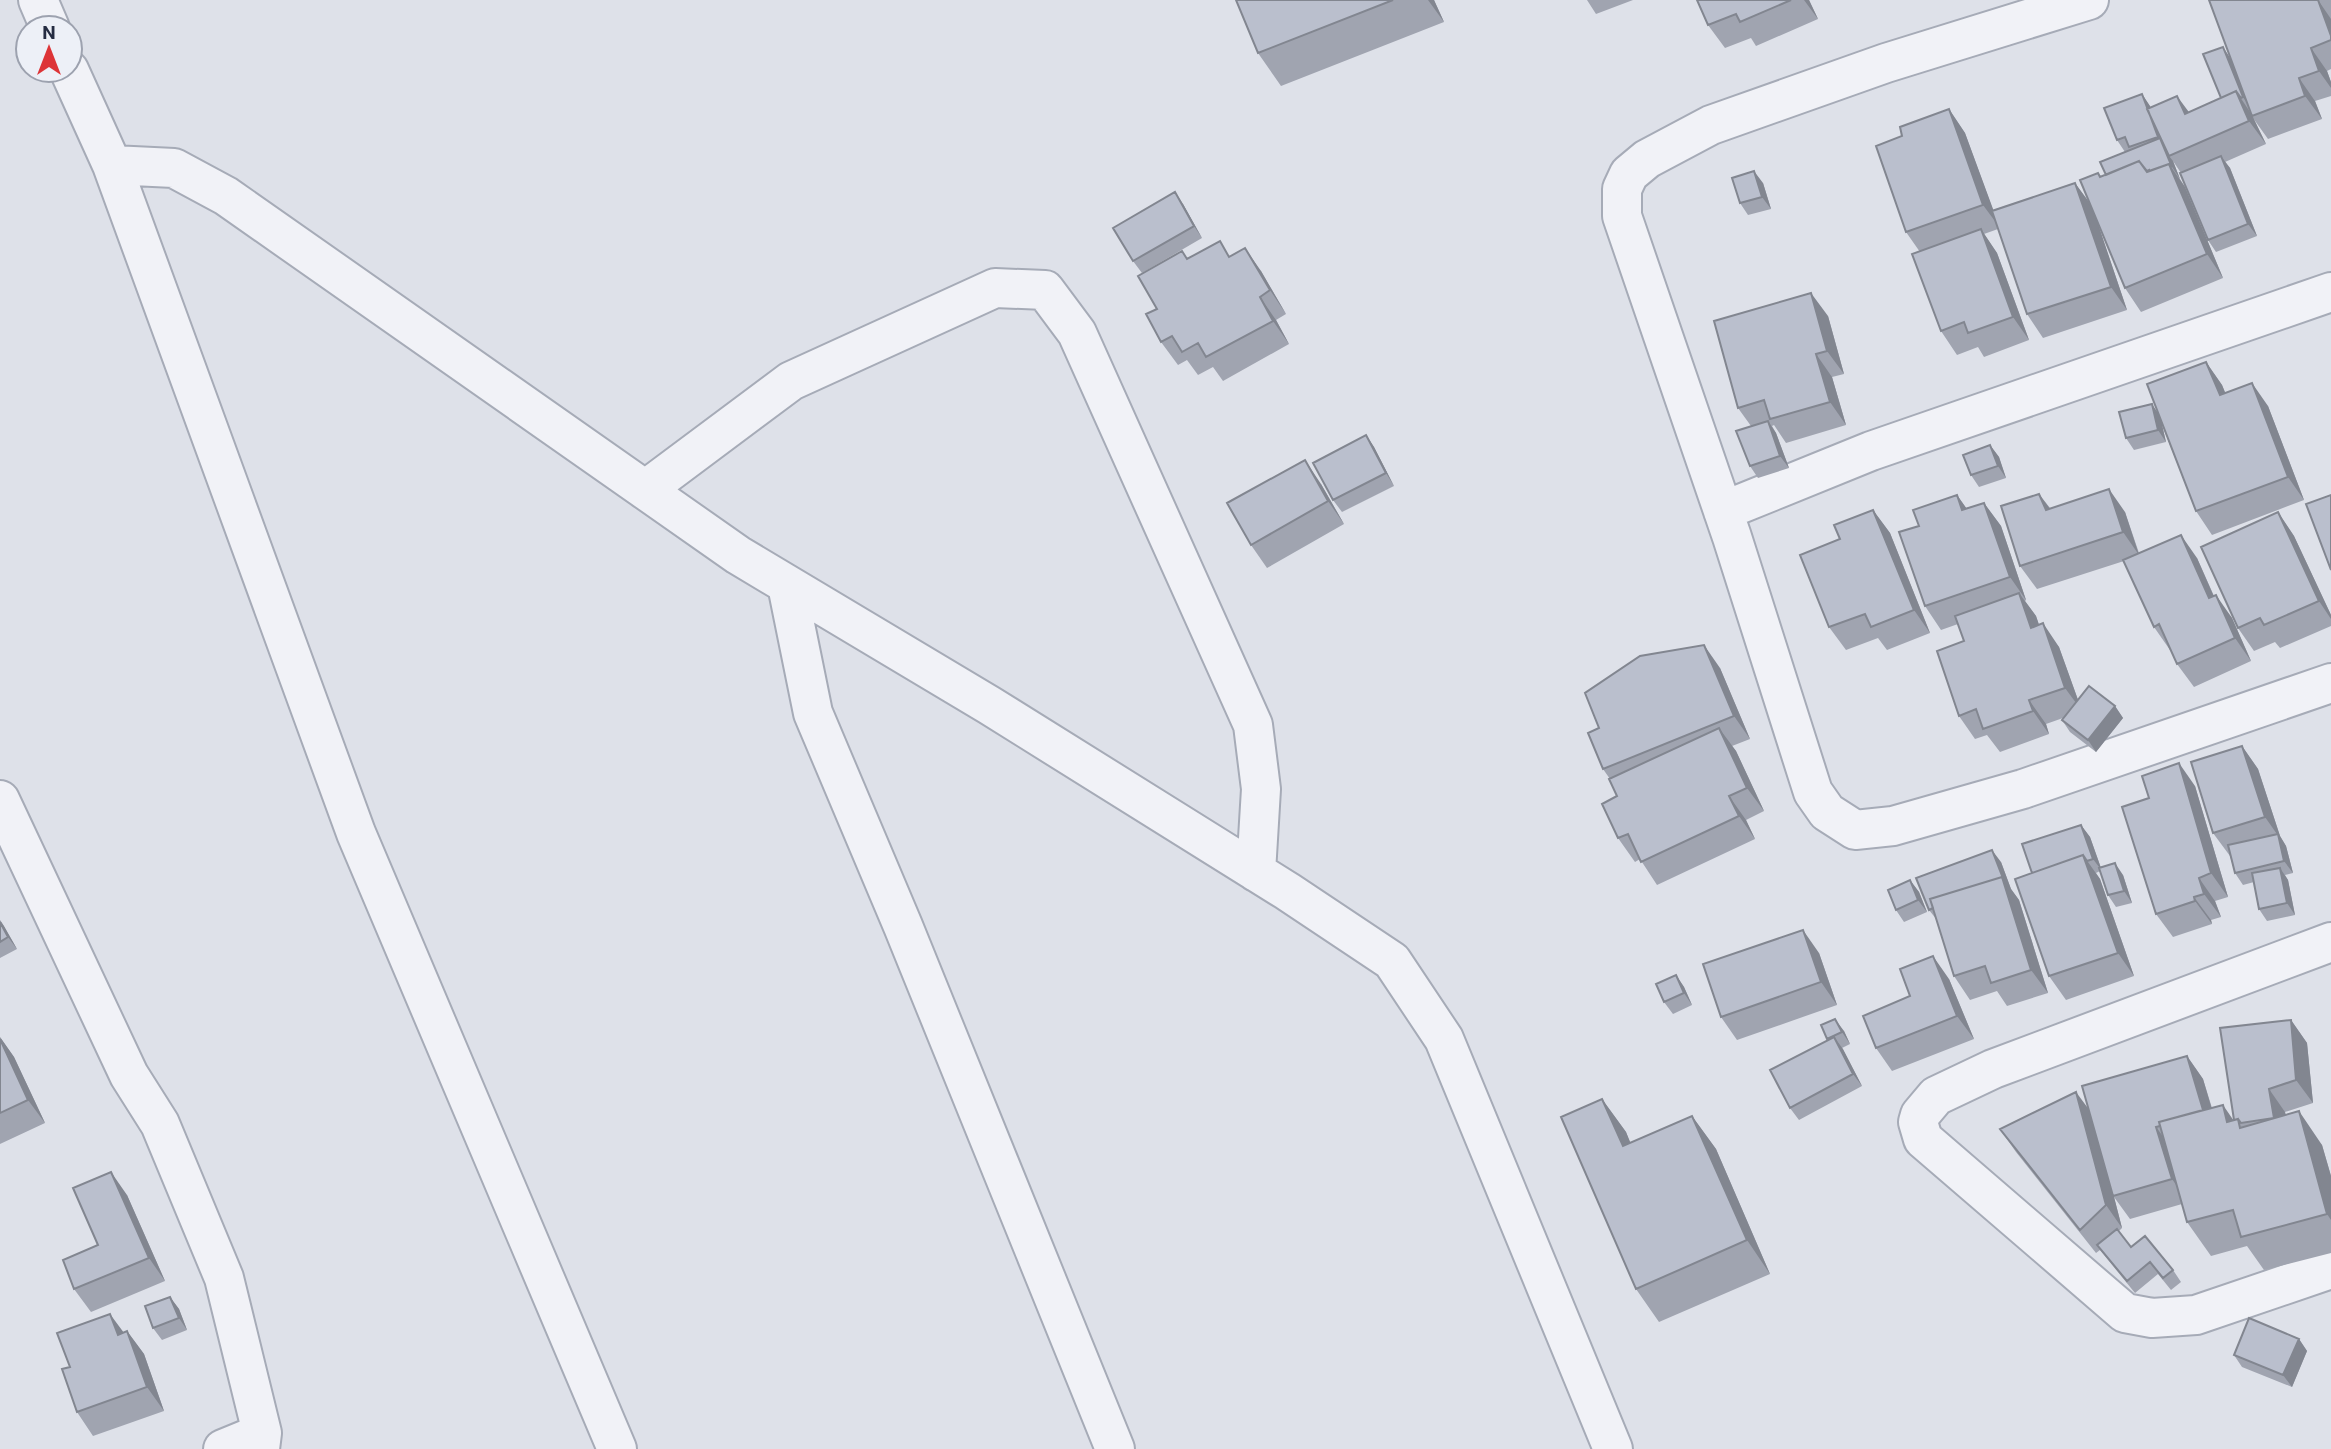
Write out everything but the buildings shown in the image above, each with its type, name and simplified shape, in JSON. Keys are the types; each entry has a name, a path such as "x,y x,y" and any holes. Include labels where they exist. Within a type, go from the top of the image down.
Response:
{"street":[{"path":"2089,0 1886,63 1711,125 1647,159 1629,174 1622,189 1622,216 1723,511 1813,792 1827,812 1855,830 1893,826 2023,789 2331,683"},
{"path":"75,84 112,165 356,833 617,1449"},
{"path":"112,165 174,167 226,196 738,555 989,705 1256,872 1392,961 1444,1039 1613,1449"},
{"path":"645,490 791,381 995,288 1045,290 1077,333 1253,725 1261,789 1256,872"},
{"path":"1723,511 1871,451 2331,292"},
{"path":"787,585 813,713 903,926 1115,1449"},
{"path":"0,800 129,1075 160,1124 224,1278 261,1441 223,1449"},
{"path":"2331,942 1993,1069 1936,1096 1920,1115 1918,1122 1923,1139 2125,1313 2152,1318 2196,1315 2331,1269"}]}
